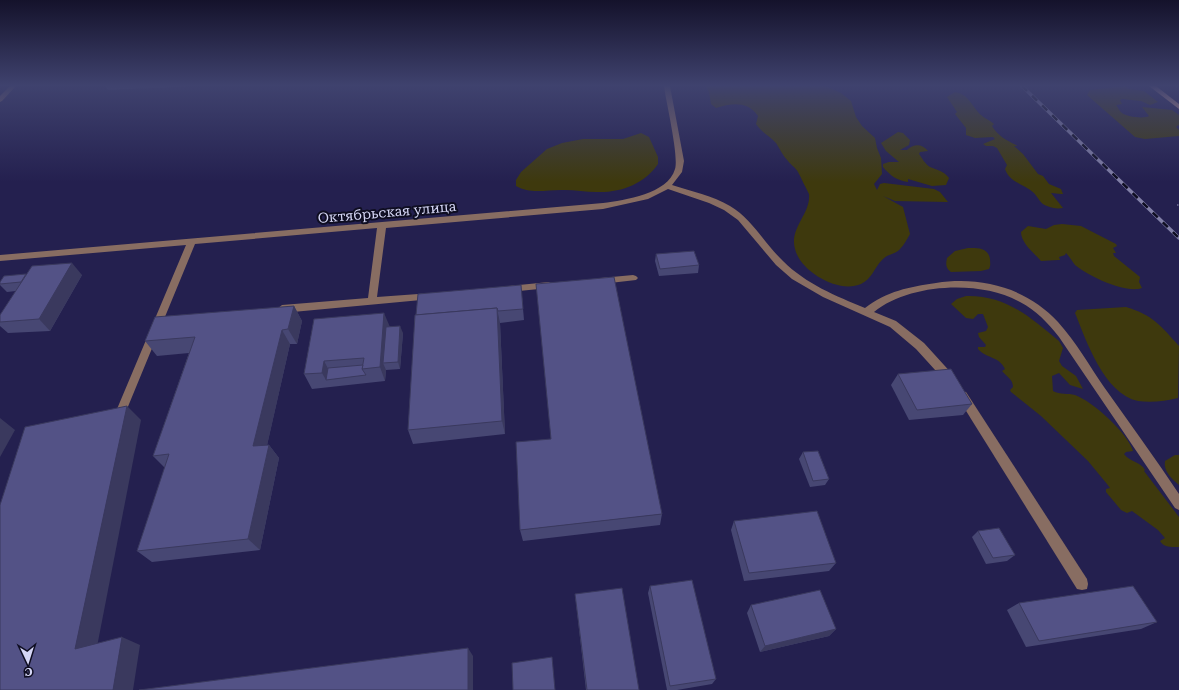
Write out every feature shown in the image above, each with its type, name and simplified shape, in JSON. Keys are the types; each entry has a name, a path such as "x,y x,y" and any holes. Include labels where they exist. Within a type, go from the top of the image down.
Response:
{"street":[{"name":"Октябрьская улица","path":"0,258 621,204 646,197 667,186 678,172 680,165 672,118"},
{"path":"667,186 712,201 727,208 741,218 774,258 795,277 826,295 893,324 906,333 946,374 968,403 1082,584"},
{"path":"372,301 382,225"},
{"path":"122,409 162,319 192,241"},
{"path":"593,281 633,278"},
{"path":"498,290 562,284"},
{"path":"867,312 886,299 904,292 960,284 982,285 1002,289 1020,296 1037,308 1061,334 1179,504"},
{"path":"269,310 443,295"}],"shaded area":[{"path":"757,118 857,118 862,126 875,138 881,158 882,174 874,184 877,190 880,184 884,183 934,189 940,192 948,202 895,201 883,196 903,207 910,234 903,246 898,251 886,256 865,282 852,286 842,286 831,283 812,272 798,257 795,249 795,234 807,208 809,194 796,169 785,157 776,143 756,124"},
{"path":"958,118 986,118 994,124 992,126 997,132 1017,146 1014,146 1023,154 1038,174 1043,176 1049,184 1061,189 1063,194 1051,193 1063,208 1055,208 1045,205 1034,193 1010,177 1005,169 1007,165 997,148 983,144 995,139 993,137 975,138 966,135 966,128"},
{"path":"1114,118 1179,118 1179,125 1176,127 1179,130 1179,136 1145,139 1135,137"},
{"path":"898,132 903,133 910,140 909,145 900,150 907,150 912,146 918,145 926,148 928,151 920,152 919,154 928,166 943,172 949,178 946,185 932,186 908,179 908,182 900,180 894,177 883,167 883,164 889,162 899,162 886,151 881,143"},
{"path":"641,133 649,137 658,157 658,164 646,177 631,186 614,191 596,192 565,190 534,191 522,189 516,186 516,180 521,172 547,149 562,143 583,139 623,139"},
{"path":"1062,224 1081,226 1116,244 1117,246 1113,248 1116,253 1113,253 1114,256 1140,277 1139,282 1142,288 1135,289 1117,286 1098,279 1075,265 1066,253 1065,255 1059,257 1060,260 1041,261 1028,248 1023,240 1021,232 1028,226 1046,229 1054,225"},
{"path":"968,248 982,249 987,252 990,259 989,269 981,271 951,272 948,269 946,265 947,258 955,251"},
{"path":"966,296 993,299 1005,303 1027,316 1059,341 1063,348 1059,361 1062,366 1076,376 1083,389 1070,385 1059,373 1052,376 1053,391 1075,395 1082,398 1100,411 1117,427 1130,444 1133,451 1126,452 1124,454 1126,457 1143,467 1145,470 1144,471 1179,517 1179,547 1168,547 1164,545 1160,541 1165,538 1158,530 1132,511 1127,513 1121,510 1106,492 1106,489 1110,488 1088,461 1041,416 1011,392 1010,390 1013,387 1013,384 1002,371 1005,369 1000,362 985,355 978,349 978,347 985,347 986,345 979,337 978,333 986,331 988,327 983,314 978,314 973,319 966,318 951,304 957,299"},
{"path":"1126,307 1143,314 1156,322 1179,346 1178,398 1148,402 1138,401 1126,396 1115,388 1098,364 1075,313 1077,310"},
{"path":"1175,455 1179,455 1179,485 1165,468 1165,461"}],"building":[{"path":"694,251 699,265 660,269 656,254"},
{"path":"72,263 39,319 0,322 0,315 32,266"},
{"path":"26,274 21,282 0,284 4,276"},
{"path":"614,277 662,514 520,530 516,442 551,439 536,284"},
{"path":"521,285 523,309 498,311 497,308 416,315 418,294"},
{"path":"294,306 288,329 282,330 253,446 269,445 248,539 137,551 169,454 153,456 195,337 145,341 155,317"},
{"path":"497,308 502,421 408,430 415,315"},
{"path":"384,313 380,367 362,369 364,358 324,361 322,373 304,374 314,319"},
{"path":"400,326 398,362 383,363 386,327"},
{"path":"363,365 362,369 366,375 326,380 328,368"},
{"path":"951,369 972,404 917,410 898,374"},
{"path":"127,406 75,649 122,637 113,690 0,690 0,505 25,427"},
{"path":"818,451 829,479 813,481 803,452"},
{"path":"817,511 836,563 749,573 734,521"},
{"path":"999,528 1015,555 993,558 978,531"},
{"path":"692,580 716,679 670,686 650,586"},
{"path":"1133,586 1157,622 1039,641 1019,603"},
{"path":"622,588 639,690 587,690 575,594"},
{"path":"820,590 836,629 765,646 751,605"},
{"path":"468,648 468,690 139,690"},
{"path":"552,657 555,690 513,690 512,663"}],"railway":[{"path":"1055,118 1179,238"}]}
